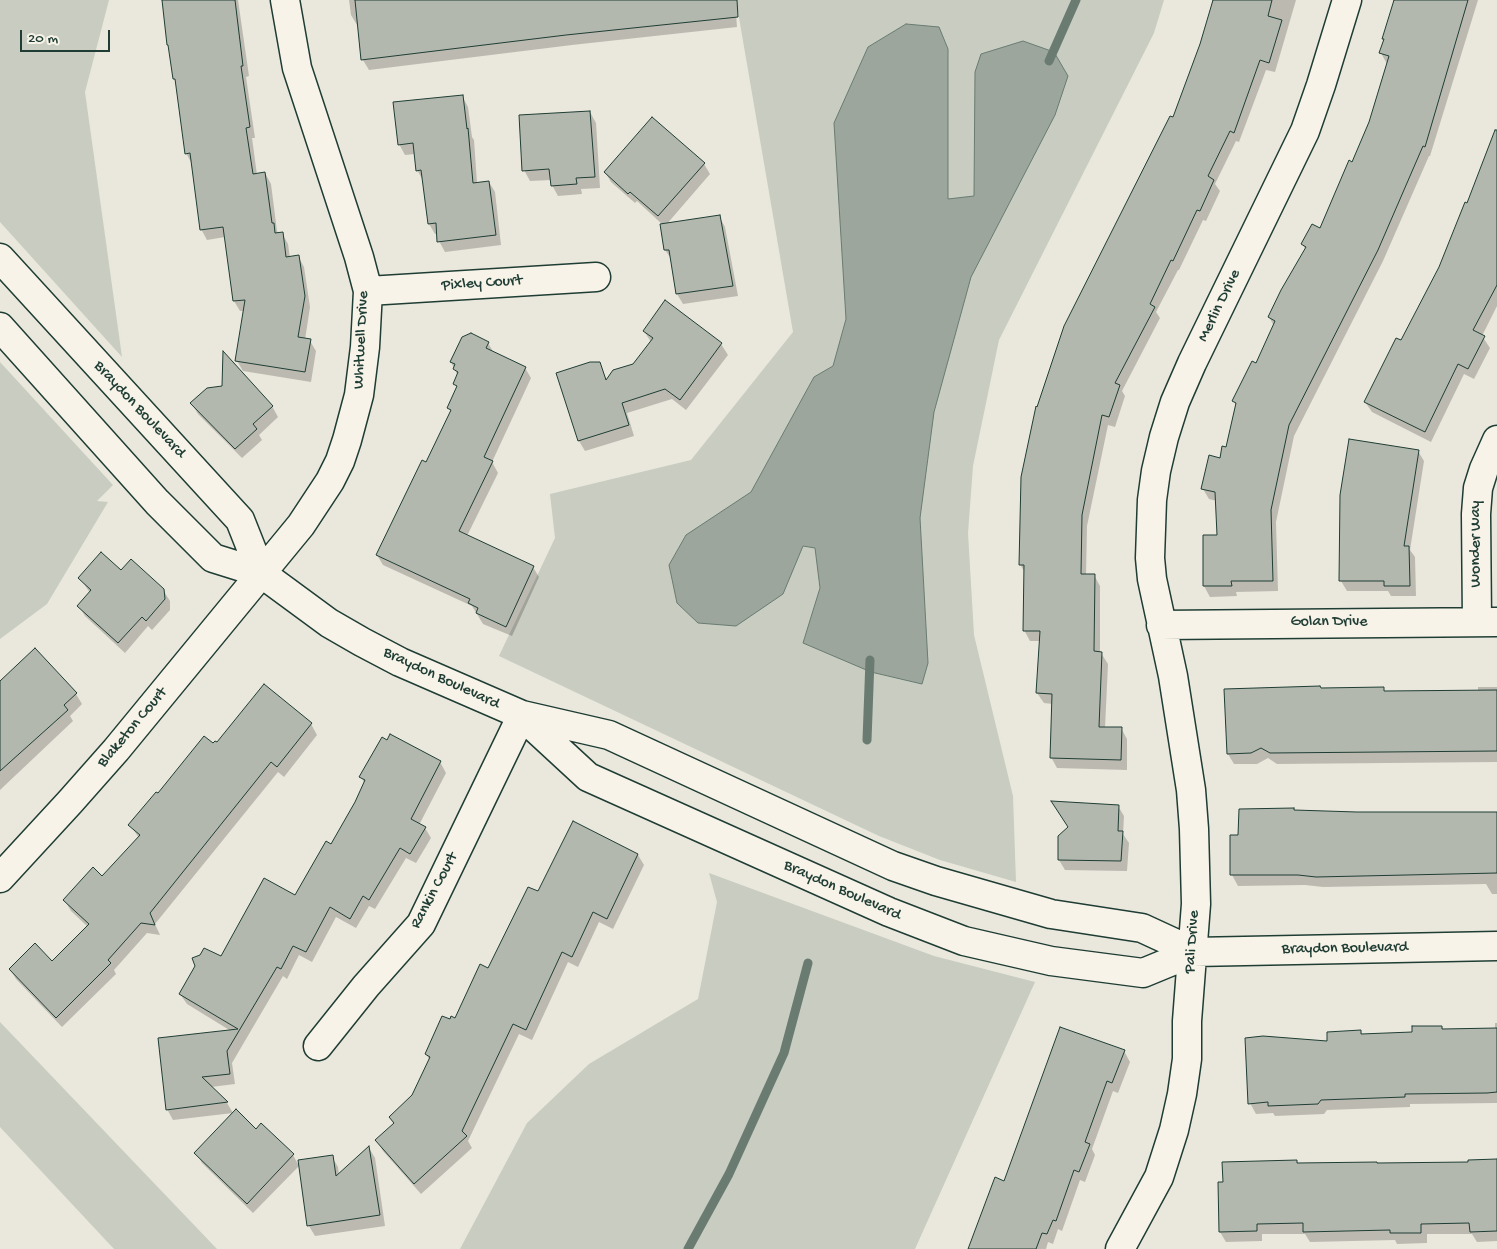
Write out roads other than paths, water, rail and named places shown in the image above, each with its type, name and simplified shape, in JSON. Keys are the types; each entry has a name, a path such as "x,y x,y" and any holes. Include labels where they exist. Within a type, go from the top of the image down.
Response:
{"street":[{"name":"Whitwell Drive","path":"261,573 301,525 318,501 340,461 354,418 359,395 368,291 359,257 297,68 284,0"},
{"name":"Merlin Drive","path":"1161,625 1152,580 1150,534 1156,471 1164,437 1175,402 1192,362 1305,131 1322,85 1347,0"},
{"name":"Braydon Boulevard","path":"0,258 240,520 261,573"},
{"name":"Pixley Court","path":"368,291 596,277"},
{"name":"Braydon Boulevard","path":"0,327 158,502 213,558 261,573 329,623 400,662 522,716 609,735 893,866 936,881 1051,914 1142,928 1194,952"},
{"name":"Wonder Way","path":"1487,622 1476,514 1478,488 1497,440"},
{"name":"Blaketon Court","path":"0,878 116,750 261,573"},
{"name":"Golan Drive","path":"1161,625 1487,622"},
{"name":"Pali Drive","path":"1120,1249 1159,1176 1174,1130 1187,1058 1187,1020 1194,952 1197,891 1191,790 1173,676 1161,625"},
{"name":"Braydon Boulevard","path":"522,716 588,777 889,912 964,941 1051,961 1143,972 1194,952 1497,946"},
{"name":"Rankin Court","path":"318,1046 366,986 421,924 522,716"}],"waterway":[{"path":"1049,61 1076,0"},
{"path":"867,740 870,660"},
{"path":"688,1249 729,1174 784,1053 808,963"}]}
